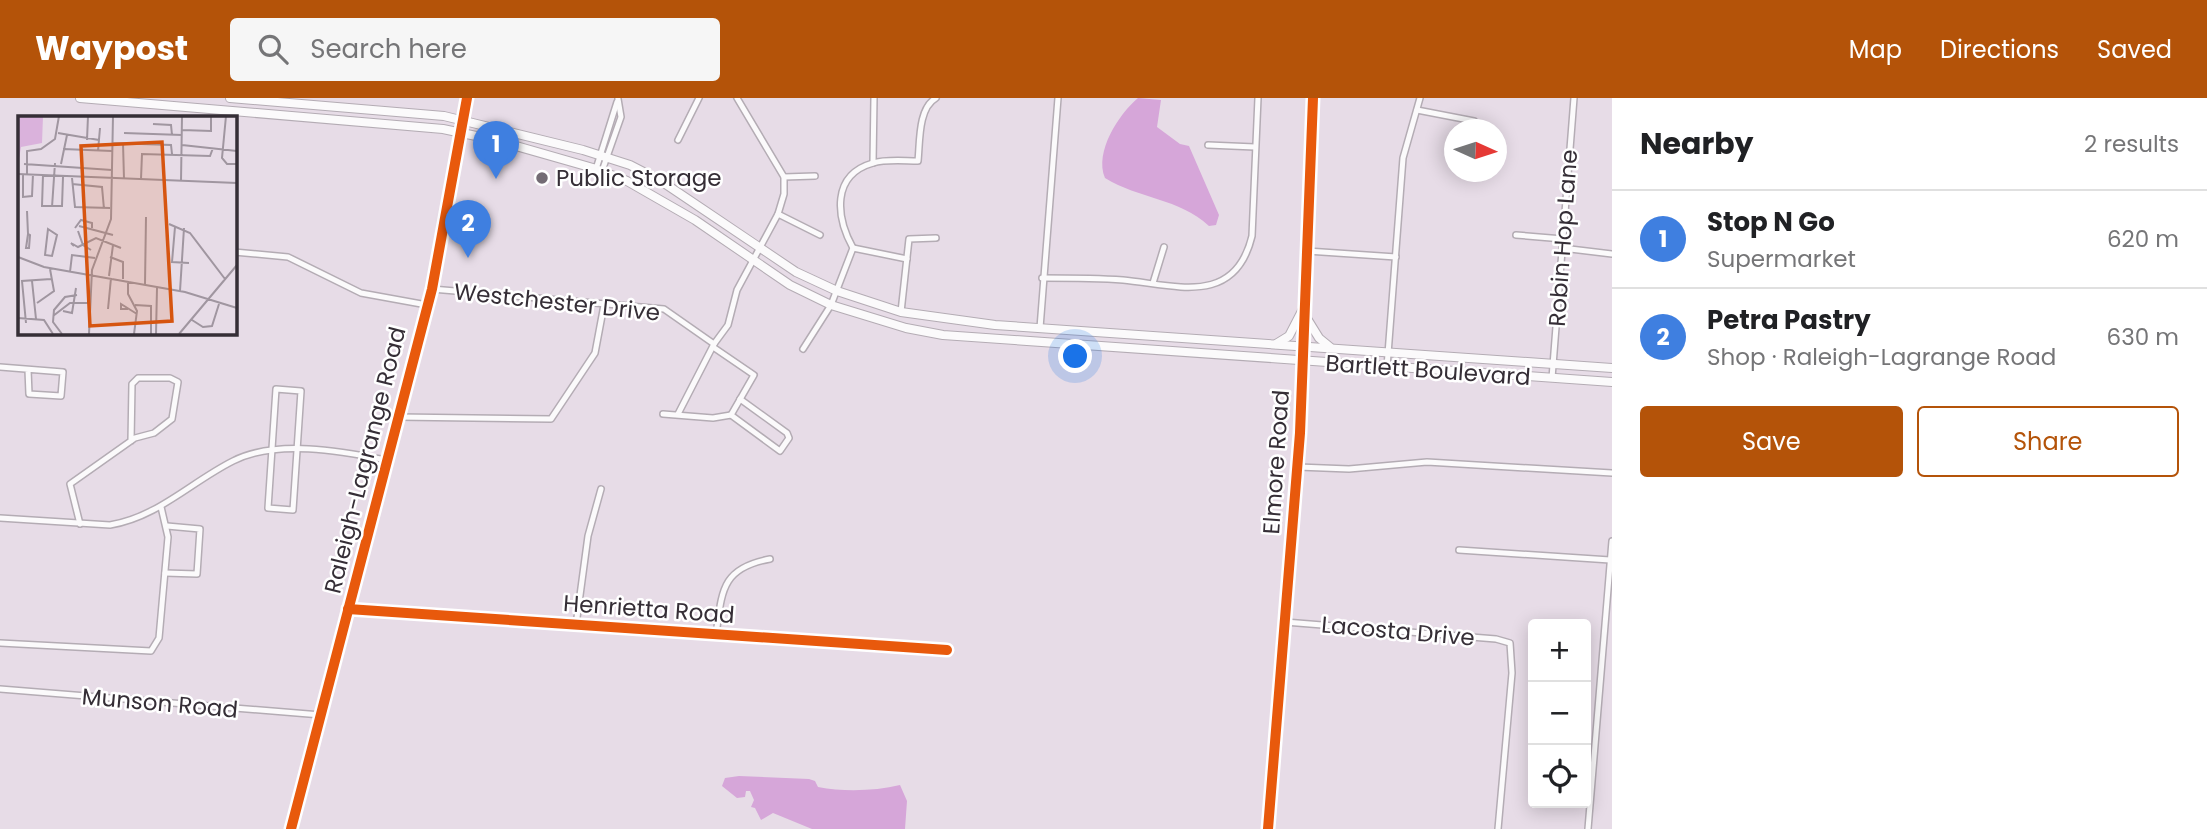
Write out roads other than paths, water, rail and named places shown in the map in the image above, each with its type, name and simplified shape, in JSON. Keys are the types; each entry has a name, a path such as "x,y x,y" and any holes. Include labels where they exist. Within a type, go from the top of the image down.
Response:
{"main road":[{"path":"80,98 460,133 517,146 627,181 757,254 796,272 834,298"},
{"path":"230,98 463,120 567,145 629,164 661,181 757,254 790,285 834,298"},
{"name":"Raleigh-Lagrange Road","path":"291,829 432,289 467,98"},
{"name":"Elmore Road","path":"1268,829 1298,467 1307,301 1313,98"},
{"path":"517,146 520,134"},
{"path":"564,159 567,145"},
{"name":"Bartlett Boulevard","path":"834,298 944,320 995,325 1612,368"},
{"name":"Bartlett Boulevard","path":"834,298 906,328 943,335 1612,382"},
{"path":"1274,345 1289,336 1307,301"},
{"path":"1306,317 1322,342 1332,349"},
{"path":"943,335 944,320"},
{"path":"1149,350 1150,336"}],"street":[{"path":"200,98 200,108"},
{"path":"678,140 699,98"},
{"path":"678,414 713,345 728,325 737,290 778,214 784,194 784,177 737,98"},
{"path":"873,163 874,98"},
{"path":"907,260 853,248 843,230 842,186 846,178 873,163 918,161 923,115 929,102 936,98"},
{"path":"1040,328 1058,98"},
{"path":"1042,278 1202,288 1222,281 1234,272 1247,252 1252,236 1258,98"},
{"path":"1387,367 1404,152 1420,98"},
{"name":"Robin Hop Lane","path":"1552,378 1574,98"},
{"path":"599,170 621,117 618,99"},
{"path":"1417,110 1464,119"},
{"path":"1208,145 1255,147"},
{"path":"784,177 815,176"},
{"path":"778,214 820,236"},
{"path":"1516,235 1563,239"},
{"path":"901,312 909,239 936,238"},
{"path":"1153,283 1164,247"},
{"path":"803,349 834,298 853,248"},
{"path":"1562,248 1612,254"},
{"path":"1307,251 1396,257"},
{"path":"236,252 288,257 361,293 427,305"},
{"name":"Westchester Drive","path":"432,289 664,309 754,375 740,399"},
{"path":"398,417 551,419 595,353 604,304"},
{"path":"0,367 63,372 61,396 29,394 28,370"},
{"path":"80,524 70,484 131,441 155,433 173,419 178,382 170,378 138,378 132,384 131,441"},
{"path":"276,389 300,391 293,510 268,508 271,450 276,389"},
{"path":"663,414 713,418 731,415 780,451 789,438 787,433 740,399 731,415"},
{"path":"0,518 80,524 127,522 161,507 234,460 271,450 334,450 386,460"},
{"path":"1298,467 1349,469 1427,462 1612,474"},
{"path":"576,625 588,536 601,489"},
{"path":"0,643 151,651 159,638 165,573 167,526 161,507"},
{"path":"165,573 197,575 200,529 167,526"},
{"path":"1588,829 1612,541"},
{"path":"1459,550 1610,560"},
{"path":"716,635 720,607 734,572 746,564 770,559"},
{"name":"Henrietta Road","path":"348,609 947,650"},
{"name":"Lacosta Drive","path":"1285,622 1496,639 1510,643 1512,660 1498,829"},
{"name":"Munson Road","path":"0,690 321,715"}],"place":[{"name":"Public Storage","path":"542,178"},
{"name":"Stop N Go","path":"496,179"},
{"name":"Petra Pastry","path":"468,258"}]}
